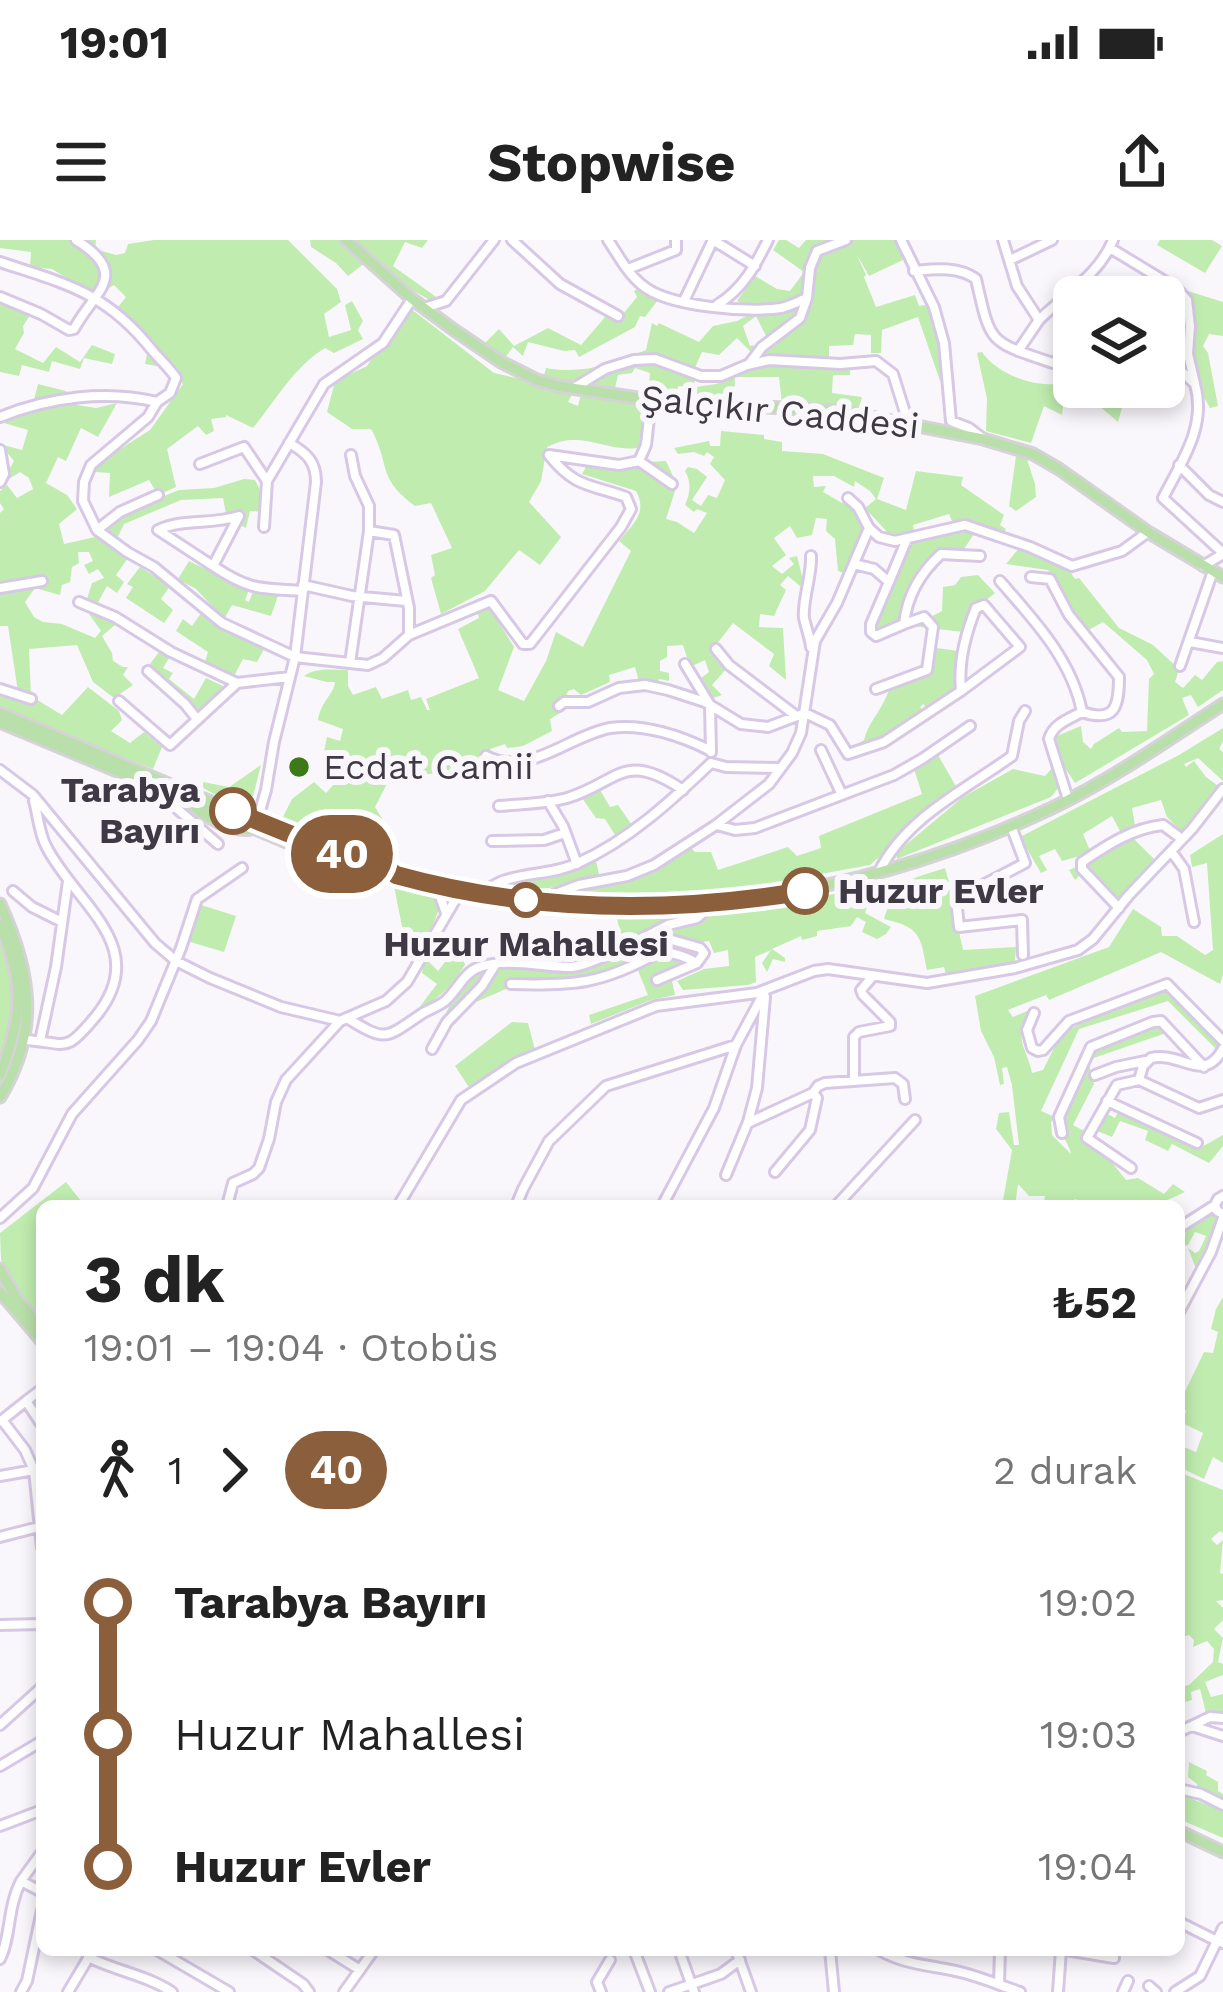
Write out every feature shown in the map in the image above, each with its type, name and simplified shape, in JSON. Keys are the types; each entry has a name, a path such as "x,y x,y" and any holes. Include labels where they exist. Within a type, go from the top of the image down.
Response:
{"main road":[{"name":"Şalçıkır Caddesi","path":"346,240 424,308 516,371 537,380 651,400 848,412 982,439 1033,454 1213,571"},
{"path":"0,717 255,824 396,875 480,894 626,907 714,903 802,891 936,856 1068,800 1223,704"},
{"path":"0,717 188,800 205,815 242,830 255,824"},
{"path":"0,904 16,939 28,1005 24,1040 12,1078 0,1097"},
{"path":"0,926 20,993 15,1037 0,1075"},
{"path":"0,1270 16,1300 36,1322"},
{"path":"0,1292 36,1334"},
{"path":"1185,1834 1223,1852"}],"street":[{"path":"424,308 446,301 494,240"},
{"path":"512,240 560,284 618,316"},
{"path":"608,240 650,290 704,308 785,308 807,298"},
{"path":"628,268 676,250 676,240"},
{"path":"684,301 712,240 755,266"},
{"path":"716,306 730,297 755,266 768,240"},
{"path":"749,364 762,347 800,318 817,251 846,240"},
{"path":"901,240 934,308 944,343 951,421 982,439"},
{"path":"1003,240 1017,286 1039,320"},
{"path":"1010,261 1052,240"},
{"path":"0,298 74,329 106,280 104,266 78,241"},
{"path":"1018,351 1039,320 1084,279 1112,244 1187,300 1188,354 1200,403 1198,424 1163,498 1223,554 1180,666"},
{"path":"0,262 98,298 136,328 176,379 148,417 91,466 83,500 98,530 169,578 222,623 295,657 368,665 409,635 491,601 523,644 530,644 632,509 626,497 565,475 549,455 619,465 639,461 672,484"},
{"path":"914,271 946,268 971,274 987,327 996,340 1053,363"},
{"path":"264,527 268,481 324,384 383,343 412,299"},
{"path":"573,388 634,360 655,359 701,376 721,376 769,360 876,361 892,374 908,422"},
{"path":"1185,375 1195,384"},
{"path":"0,417 52,401 128,395 158,402"},
{"path":"639,461 646,445 651,400"},
{"path":"255,824 295,657 316,469 310,458 289,443"},
{"path":"200,464 244,447 268,481"},
{"path":"0,450 4,474 0,482"},
{"path":"350,663 369,506 351,455"},
{"path":"1179,465 1209,495 1223,502"},
{"path":"98,530 120,512 158,495"},
{"path":"848,499 880,537 895,541 965,525 1072,566 1122,550 1148,532"},
{"path":"213,566 239,516 158,530 236,582 260,590 303,588 406,601"},
{"path":"547,902 579,885 627,876 654,865 770,784 801,733 800,714 814,641 837,603 869,528"},
{"path":"368,531 394,535 409,635"},
{"path":"876,689 927,670 934,627 924,616 876,636 871,632 908,538"},
{"path":"904,624 911,595 925,569 941,554 980,556"},
{"path":"811,556 804,619 812,655"},
{"path":"854,564 874,569 889,582"},
{"path":"1031,577 1050,579 1070,616 1119,677 1118,704 1110,713 1098,718 1082,712 1063,722 1048,739 1068,800"},
{"path":"0,588 42,580"},
{"path":"1000,581 1065,663 1082,712"},
{"path":"79,602 237,683 290,677"},
{"path":"716,650 729,665 800,714 830,725 848,754 884,742 961,691 1020,647 984,605 976,608 970,622 958,666 961,691"},
{"path":"1190,642 1223,648"},
{"path":"480,894 505,880 549,874 577,864 642,824 711,763 710,705 685,664"},
{"path":"148,671 197,719"},
{"path":"119,701 170,745 237,683"},
{"path":"559,706 645,685 710,705 741,724 768,727 800,714"},
{"path":"0,689 31,700"},
{"path":"878,873 907,831 1012,756 1025,711"},
{"path":"716,825 754,828 894,775 970,726"},
{"path":"486,756 514,764 582,736 626,727 672,735 711,751"},
{"path":"821,750 842,795"},
{"path":"711,763 781,769"},
{"path":"0,770 33,795 155,943 176,961 281,1006 344,1020 380,1035 398,1032 446,1000 472,970 538,963 574,967 668,925 697,918 714,903"},
{"path":"499,806 579,794 626,770 649,774 682,790"},
{"path":"162,788 175,807 218,844"},
{"path":"405,1200 460,1100 516,1063 656,1006 766,989 828,969 927,983 1016,968 1078,950 1093,939 1223,789"},
{"path":"24,1040 62,1046 74,1040 108,1001 116,971 112,939 44,844 33,795"},
{"path":"548,801 577,864"},
{"path":"1119,908 1082,869 1082,862 1121,837 1148,827 1163,825 1182,839"},
{"path":"1011,826 1025,863 956,899 957,914 959,927 1022,920 1024,955"},
{"path":"492,841 544,840 565,833"},
{"path":"1171,850 1184,869 1194,922"},
{"path":"0,1218 33,1188 73,1114 152,1021 200,895 242,868"},
{"path":"40,1041 68,879"},
{"path":"436,885 446,914"},
{"path":"229,1200 233,1183 259,1168 286,1080 344,1020 386,1000 407,982 461,890"},
{"path":"14,891 32,907 62,922"},
{"path":"649,934 704,953 697,963 657,980"},
{"path":"620,950 659,952 697,963"},
{"path":"511,984 590,982 659,952"},
{"path":"432,1049 447,1022 495,965"},
{"path":"854,1080 854,1037 890,1026 863,995 862,989 873,976"},
{"path":"1034,1012 1027,1034 1038,1052 1069,1021 1168,984 1223,1045 1216,1062 1204,1067 1161,1055 1095,1075"},
{"path":"665,1200 714,1108 736,1045 766,989"},
{"path":"726,1175 757,1088 766,989"},
{"path":"1062,1132 1059,1117 1091,1047 1161,1021 1204,1067"},
{"path":"518,1200 549,1142 606,1086 736,1045"},
{"path":"1139,1080 1147,1061"},
{"path":"748,1122 813,1094 825,1083 900,1079 905,1099"},
{"path":"1131,1168 1088,1138 1118,1085 1139,1080 1199,1108 1223,1100"},
{"path":"775,1172 809,1130 817,1098 813,1094"},
{"path":"1107,1101 1197,1143"},
{"path":"845,1200 915,1120"},
{"path":"1185,1224 1223,1196"},
{"path":"1185,1301 1211,1252 1223,1216 1215,1205"},
{"path":"36,1394 1,1421 25,1450 36,1482"},
{"path":"26,1401 36,1416"},
{"path":"0,1476 34,1470"},
{"path":"0,1537 36,1528"},
{"path":"0,1625 36,1624"},
{"path":"0,1725 36,1692"},
{"path":"1185,1728 1210,1717 1223,1718"},
{"path":"1190,1725 1223,1736"},
{"path":"0,1766 36,1745"},
{"path":"1185,1790 1223,1805"},
{"path":"0,1826 36,1812"},
{"path":"0,1960 12,1898 36,1860"},
{"path":"21,1880 36,1889"},
{"path":"1185,1925 1220,1942"},
{"path":"1175,1992 1200,1976 1223,1928"},
{"path":"21,1992 36,1938"},
{"path":"68,1992 90,1956"},
{"path":"94,1956 109,1967 146,1977 172,1992"},
{"path":"166,1956 216,1989 230,1992"},
{"path":"262,1956 309,1992"},
{"path":"338,1956 360,1970"},
{"path":"344,1992 370,1956"},
{"path":"636,1956 650,1992"},
{"path":"681,1956 693,1989"},
{"path":"668,1992 693,1989 721,1974 737,1956"},
{"path":"738,1956 751,1992"},
{"path":"831,1956 834,1992"},
{"path":"889,1956 962,1972 1020,1992"},
{"path":"998,1984 1000,1956"},
{"path":"1058,1992 1062,1956"},
{"path":"1101,1956 1114,1958"},
{"path":"601,1992 597,1982 610,1960"},
{"path":"1123,1992 1128,1981"}],"green space":[{"path":"0,240 96,240 95,249 116,255 125,253 128,244 154,240 288,240 337,289 341,302 324,314 329,337 351,330 345,305 352,301 363,321 358,330 363,339 334,353 325,348 314,356 253,428 226,415 211,419 214,431 206,435 198,426 167,449 176,487 158,495 149,480 109,497 110,473 94,472 106,458 150,430 183,384 169,368 145,364 149,344 118,307 126,297 114,285 96,296 52,269 30,267 31,252 0,248"},
{"path":"310,240 339,240 365,263 348,276 311,247"},
{"path":"352,240 428,240 422,248 405,242 393,266 439,299 437,303 403,283"},
{"path":"779,240 799,248 806,240 896,240 903,260 869,276 857,255 864,277 876,307 915,295 919,306 930,304 948,379 940,381 918,317 882,330 881,353 871,353 871,335 855,334 853,345 829,346 829,361 851,361 850,375 833,375 832,393 862,397 859,410 782,404 779,377 735,377 734,405 694,402 695,388 678,386 677,400 648,392 650,373 635,368 618,375 615,388 561,385 543,379 546,368 585,369 646,350 652,323 699,342 713,326 756,311 737,301 755,276 790,291 804,272 773,250","holes":["756,316 766,336 772,338 754,369 696,387 692,374 702,352 719,355 737,338 752,353 756,350 743,326"]},
{"path":"1160,240 1212,240 1222,246 1205,273 1157,245"},
{"path":"637,289 667,296 645,317 640,316 635,327 579,357 575,350 528,342 523,356 513,347 502,362 482,346 499,329 514,346 548,328 581,345 612,309 623,314 637,297"},
{"path":"1185,294 1223,302 1223,336 1209,334 1203,346 1218,406 1210,408 1189,361"},
{"path":"0,299 31,314 15,349 43,363 56,347 80,362 92,345 115,354 112,364 84,358 80,369 52,361 49,372 22,365 19,376 0,372"},
{"path":"406,305 494,373 574,391 568,402 578,406 581,394 649,402 643,447 573,440 547,447 541,481 529,502 561,537 540,565 519,550 485,591 441,614 431,578 435,575 431,555 452,548 431,503 415,506 394,487 371,429 352,429 327,412 334,385 367,366"},
{"path":"977,353 1023,380 1053,384 1053,408 1063,408 1062,415 1044,406 1031,443 986,431 987,399"},
{"path":"38,384 66,391 77,405 96,408 117,403 98,437 81,428 66,461 58,457 46,483 67,495 77,509 59,524 64,544 95,537 128,558 116,575 124,582 117,593 107,586 96,606 86,602 92,583 104,578 98,569 89,574 84,565 93,561 89,552 78,552 79,563 72,567 70,582 62,585 60,595 35,588 25,602 43,622 62,624 95,638 101,631 87,611 111,618 116,624 102,636 113,661 128,667 123,675 133,685 114,698 93,682 77,645 29,649 31,696 18,692 8,626 0,626 0,513 4,509 0,491 7,485 17,498 33,489 20,472 1,484 14,461 0,444 22,450 28,430 4,423 9,407 31,412"},
{"path":"1102,408 1122,408 1118,422"},
{"path":"721,431 764,435 764,439 782,442 782,451 823,454 884,478 877,499 906,510 916,471 963,477 961,485 1004,515 1000,525 1006,529 1002,536 962,520 952,521 949,514 913,525 908,535 888,533 865,508 876,499 870,491 855,481 854,487 834,476 813,476 814,487 826,486 823,492 855,505 867,528 848,575 838,571 835,539 826,531 827,519 816,518 812,535 797,538 790,526 774,538 786,555 772,566 782,574 794,564 789,558 797,556 804,584 788,576 780,585 786,590 774,616 760,614 759,627 783,628 786,680 769,666 774,654 733,623 713,649 728,667 712,685 722,695 710,699 697,681 709,672 705,660 690,667 683,645 667,646 660,671 669,673 669,681 639,682 635,667 609,675 610,682 581,695 574,689 568,691 560,713 550,719 552,731 523,746 507,748 505,744 490,749 495,767 390,778 375,807 392,835 372,825 356,833 355,843 381,853 384,849 393,862 280,823 292,799 314,782 326,793 334,784 325,768 324,750 327,737 340,741 343,729 318,720 335,682 304,676 319,670 348,670 353,695 376,687 382,699 408,690 411,700 421,697 430,710 426,699 479,678 458,629 479,618 476,608 491,610 514,647 498,690 524,701 556,632 583,647 631,551 619,541 640,512 636,491 582,474 587,465 666,461 677,485 666,519 694,533 707,513 685,505 690,488 685,471 697,469 707,477 692,500 701,506 708,495 717,498 725,480 710,464 714,457 707,452 704,456 678,454 674,448 709,441 710,446 720,446"},
{"path":"1016,456 1026,456 1036,497 1016,511 1009,506"},
{"path":"255,480 265,500 264,512 250,511 246,528 227,519 223,498 181,500 124,524 116,541 99,528 122,513 179,490 214,488"},
{"path":"965,528 976,531 964,549 940,550 914,582 900,622 879,628 880,613 912,542"},
{"path":"1023,543 1060,556 1119,628 1153,645 1179,669 1175,682 1183,688 1195,675 1202,680 1223,661 1223,690 1198,707 1191,695 1182,698 1189,715 1075,783 1055,753 1052,738 1081,726 1083,742 1091,749 1119,728 1122,732 1147,731 1149,679 1154,674 1147,660 1103,622 1087,631 1048,570 1006,564"},
{"path":"189,561 249,590 245,600 249,602 253,591 279,593 271,616 232,605 224,619 196,589 178,579"},
{"path":"140,567 170,586 161,599 173,610 164,623 126,598 133,587 127,584"},
{"path":"978,575 995,593 969,614 963,632 913,626 942,611 943,587 955,585 961,577"},
{"path":"201,613 264,649 257,662 243,659 233,678 204,665 208,652 176,631 183,619 192,626"},
{"path":"936,648 959,651 955,693 929,710 923,704 924,713 884,740 852,751 864,740 889,690 929,674"},
{"path":"159,652 169,658 163,668 173,673 169,679 194,699 206,678 225,687 197,716 147,668"},
{"path":"0,683 2,691 34,698 62,715 88,687 119,711 122,720 111,731 130,743 144,732 162,747 153,769 0,709"},
{"path":"1223,728 1219,749 1223,781 1198,758 1184,764 1194,761 1221,788 1182,832 1167,817 1161,800 1132,808 1135,825 1122,835 1112,816 1083,834 1091,853 1062,861 1055,849 1039,856 1047,870 1041,873 1020,837"},
{"path":"938,755 957,788 870,865 744,888 577,897 576,890 649,874 686,842 695,852 711,852 718,870 788,847 797,856 821,848 819,836 922,794 913,766"},
{"path":"261,765 250,808 203,788 203,782 229,787"},
{"path":"1054,766 1063,773 1051,797 897,859 896,853 963,797 1013,769 1045,776"},
{"path":"599,788 610,807 618,805 632,825 615,835 582,798"},
{"path":"1223,834 1220,984 1161,952 1049,1000 1046,995 1008,1010 1013,1017 1029,1014 1022,1038 1032,1073 1043,1070 1062,1032 1158,991 1174,993 1223,1048 1221,1054 1168,1001 1079,1029 1041,1111 1055,1117 1052,1135 1071,1154 1060,1120 1091,1047 1155,1026 1166,1033 1088,1060 1094,1084 1073,1125 1086,1132 1083,1143 1109,1159 1126,1180 1138,1178 1164,1194 1173,1184 1185,1192 1168,1200 1044,1200 1045,1196 1029,1196 1018,1184 1016,1200 1003,1200 1012,1150 996,1129 999,1113 1009,1112 1014,1145 1019,1145 1012,1085 1007,1067 1002,1068 1004,1084 1000,1085 994,1057 981,1031 975,996 1109,947 1133,909 1161,927 1162,936 1177,936 1205,955 1213,950 1207,863 1192,867 1190,855"},
{"path":"1130,835 1155,860 1120,899 1093,872 1075,880 1069,870 1098,858"},
{"path":"596,861 599,874 562,885 523,891 498,888 565,874"},
{"path":"945,868 949,882 937,885 937,892 950,890 963,950 1016,947 1015,961 946,975 944,967 927,970 917,935 884,919 899,888"},
{"path":"393,881 431,894 439,909 409,962"},
{"path":"870,887 867,895 847,899 848,906 867,907 865,913 891,927 886,934 877,939 862,932 866,922 857,917 851,926 817,931 817,936 802,940 801,936 772,949 785,962 773,959 767,972 762,963 771,950 755,957 756,982 748,985 683,990 677,981 704,969 729,966 728,950 714,953 709,941 695,943 655,933 714,910 777,905"},
{"path":"198,904 236,916 224,952 187,941"},
{"path":"704,906 695,915 623,943 617,919"},
{"path":"0,941 12,1000 0,1059"},
{"path":"459,944 465,965 421,1012 418,1009 437,984 422,973 424,957 438,971"},
{"path":"621,951 656,953 589,982 509,984 467,1006 439,1038 452,1001 471,978 484,971 518,965 577,968"},
{"path":"659,954 688,960 656,980 671,976 675,995 591,1024 589,1015 648,995 637,968"},
{"path":"512,1022 528,1023 535,1050 470,1089 455,1066"},
{"path":"1120,1108 1200,1148 1223,1135 1223,1146 1209,1163 1172,1144 1168,1151 1145,1140 1148,1131 1120,1121 1112,1137 1095,1130 1102,1111 1115,1118"},
{"path":"66,1182 80,1200 43,1200"},
{"path":"36,1205 36,1312 1,1260 0,1233"},
{"path":"1212,1212 1221,1218 1196,1269 1188,1248 1199,1251 1206,1236 1195,1232 1185,1246 1185,1228"},
{"path":"1223,1297 1223,1463 1213,1457 1204,1479 1185,1470 1185,1447 1196,1452 1203,1433 1185,1424 1185,1392 1204,1352 1213,1353 1218,1332 1211,1329"},
{"path":"1185,1474 1223,1490 1223,1533 1211,1539 1217,1545 1223,1540 1223,1600 1216,1601 1223,1608 1223,1620 1214,1629 1223,1638 1218,1662 1223,1664 1223,1675 1205,1682 1211,1697 1223,1694 1223,1715 1208,1713 1185,1726 1185,1721 1206,1713 1200,1689 1191,1692 1192,1700 1185,1702 1185,1686 1213,1662 1214,1649 1207,1641 1193,1647 1189,1635 1185,1636"},
{"path":"1189,1762 1218,1782 1223,1794 1223,1838 1185,1822 1185,1796 1208,1805 1188,1777"}],"bus line":[{"name":"40","path":"233,811 396,875 480,894 572,905 658,907 805,891"}],"place":[{"name":"Ecdat Camii","path":"299,767"},
{"name":"Tarabya Bayırı","path":"233,811"},
{"name":"Huzur Evler","path":"805,891"},
{"name":"Huzur Mahallesi","path":"526,900"}]}
